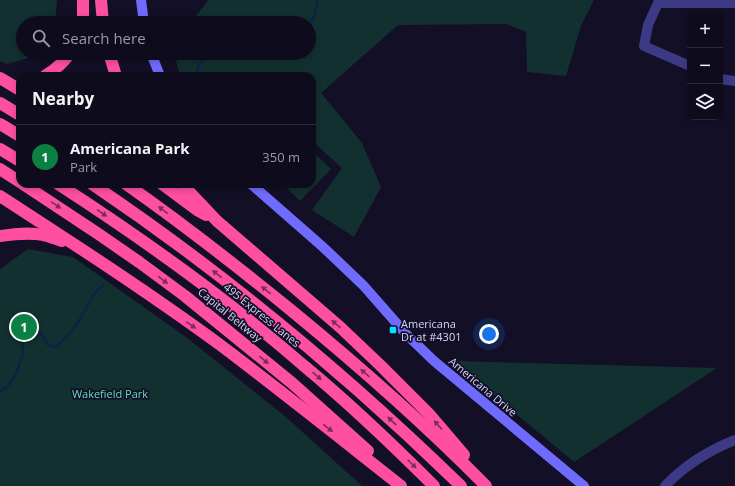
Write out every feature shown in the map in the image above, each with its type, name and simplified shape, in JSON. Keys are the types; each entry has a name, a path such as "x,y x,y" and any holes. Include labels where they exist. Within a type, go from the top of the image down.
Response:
{"highway":[{"path":"83,0 84,16"},
{"path":"100,0 102,16"},
{"path":"52,72 64,60"},
{"path":"111,60 115,72"},
{"path":"0,74 16,78"},
{"path":"0,78 16,88"},
{"path":"0,103 16,113"},
{"path":"0,124 16,134"},
{"path":"0,149 16,158"},
{"path":"0,169 16,179"},
{"name":"Capital Beltway","path":"29,188 139,262 212,318 292,383 405,486"},
{"name":"495 Express Lanes","path":"64,188 99,210 174,263 251,322 303,364 378,432 434,486"},
{"name":"495 Express Lanes","path":"98,188 198,259 300,341 374,405 461,486"},
{"path":"132,188 208,245 311,326 411,413 486,486"},
{"path":"167,188 197,210 217,221"},
{"path":"186,188 217,221 340,327 380,365 429,414 491,486"},
{"path":"0,196 124,278 217,344 261,376 401,486"},
{"path":"0,236 11,234 43,235 58,240 86,253 124,278"}],"street":[{"path":"141,0 143,16"},
{"path":"687,65 644,46 648,25 658,3 735,3"},
{"path":"154,60 158,72"},
{"path":"723,79 735,81"},
{"name":"Americana Drive","path":"256,188 323,247 363,285 406,334 434,361 584,486"},
{"path":"665,486 697,460 735,440"}],"green space":[{"path":"0,0 57,0 56,16 16,16 16,60 22,60 7,64 0,61"},
{"path":"208,0 594,0 581,26 566,76 527,72 526,32 507,24 398,25 321,93 362,143 381,187 354,237 312,210 342,168 316,145 316,72 179,72 176,60 316,60 316,16 196,16"},
{"path":"316,155 331,169 316,184"},
{"path":"287,188 313,188 300,201"},
{"name":"Wakefield Park","path":"28,249 73,257 186,337 286,417 362,486 0,486 0,269"},
{"path":"452,361 717,368 574,462"}],"waterway":[{"path":"314,16 317,2 316,0"},
{"path":"197,72 202,60"},
{"path":"0,392 8,386 15,375 23,354 22,342 26,331 30,328 36,330 47,344 56,347 75,327 93,297 103,285"}],"place":[{"name":"Americana Park","path":"24,327"},
{"name":"Americana Dr at #4301","path":"393,330"}]}
